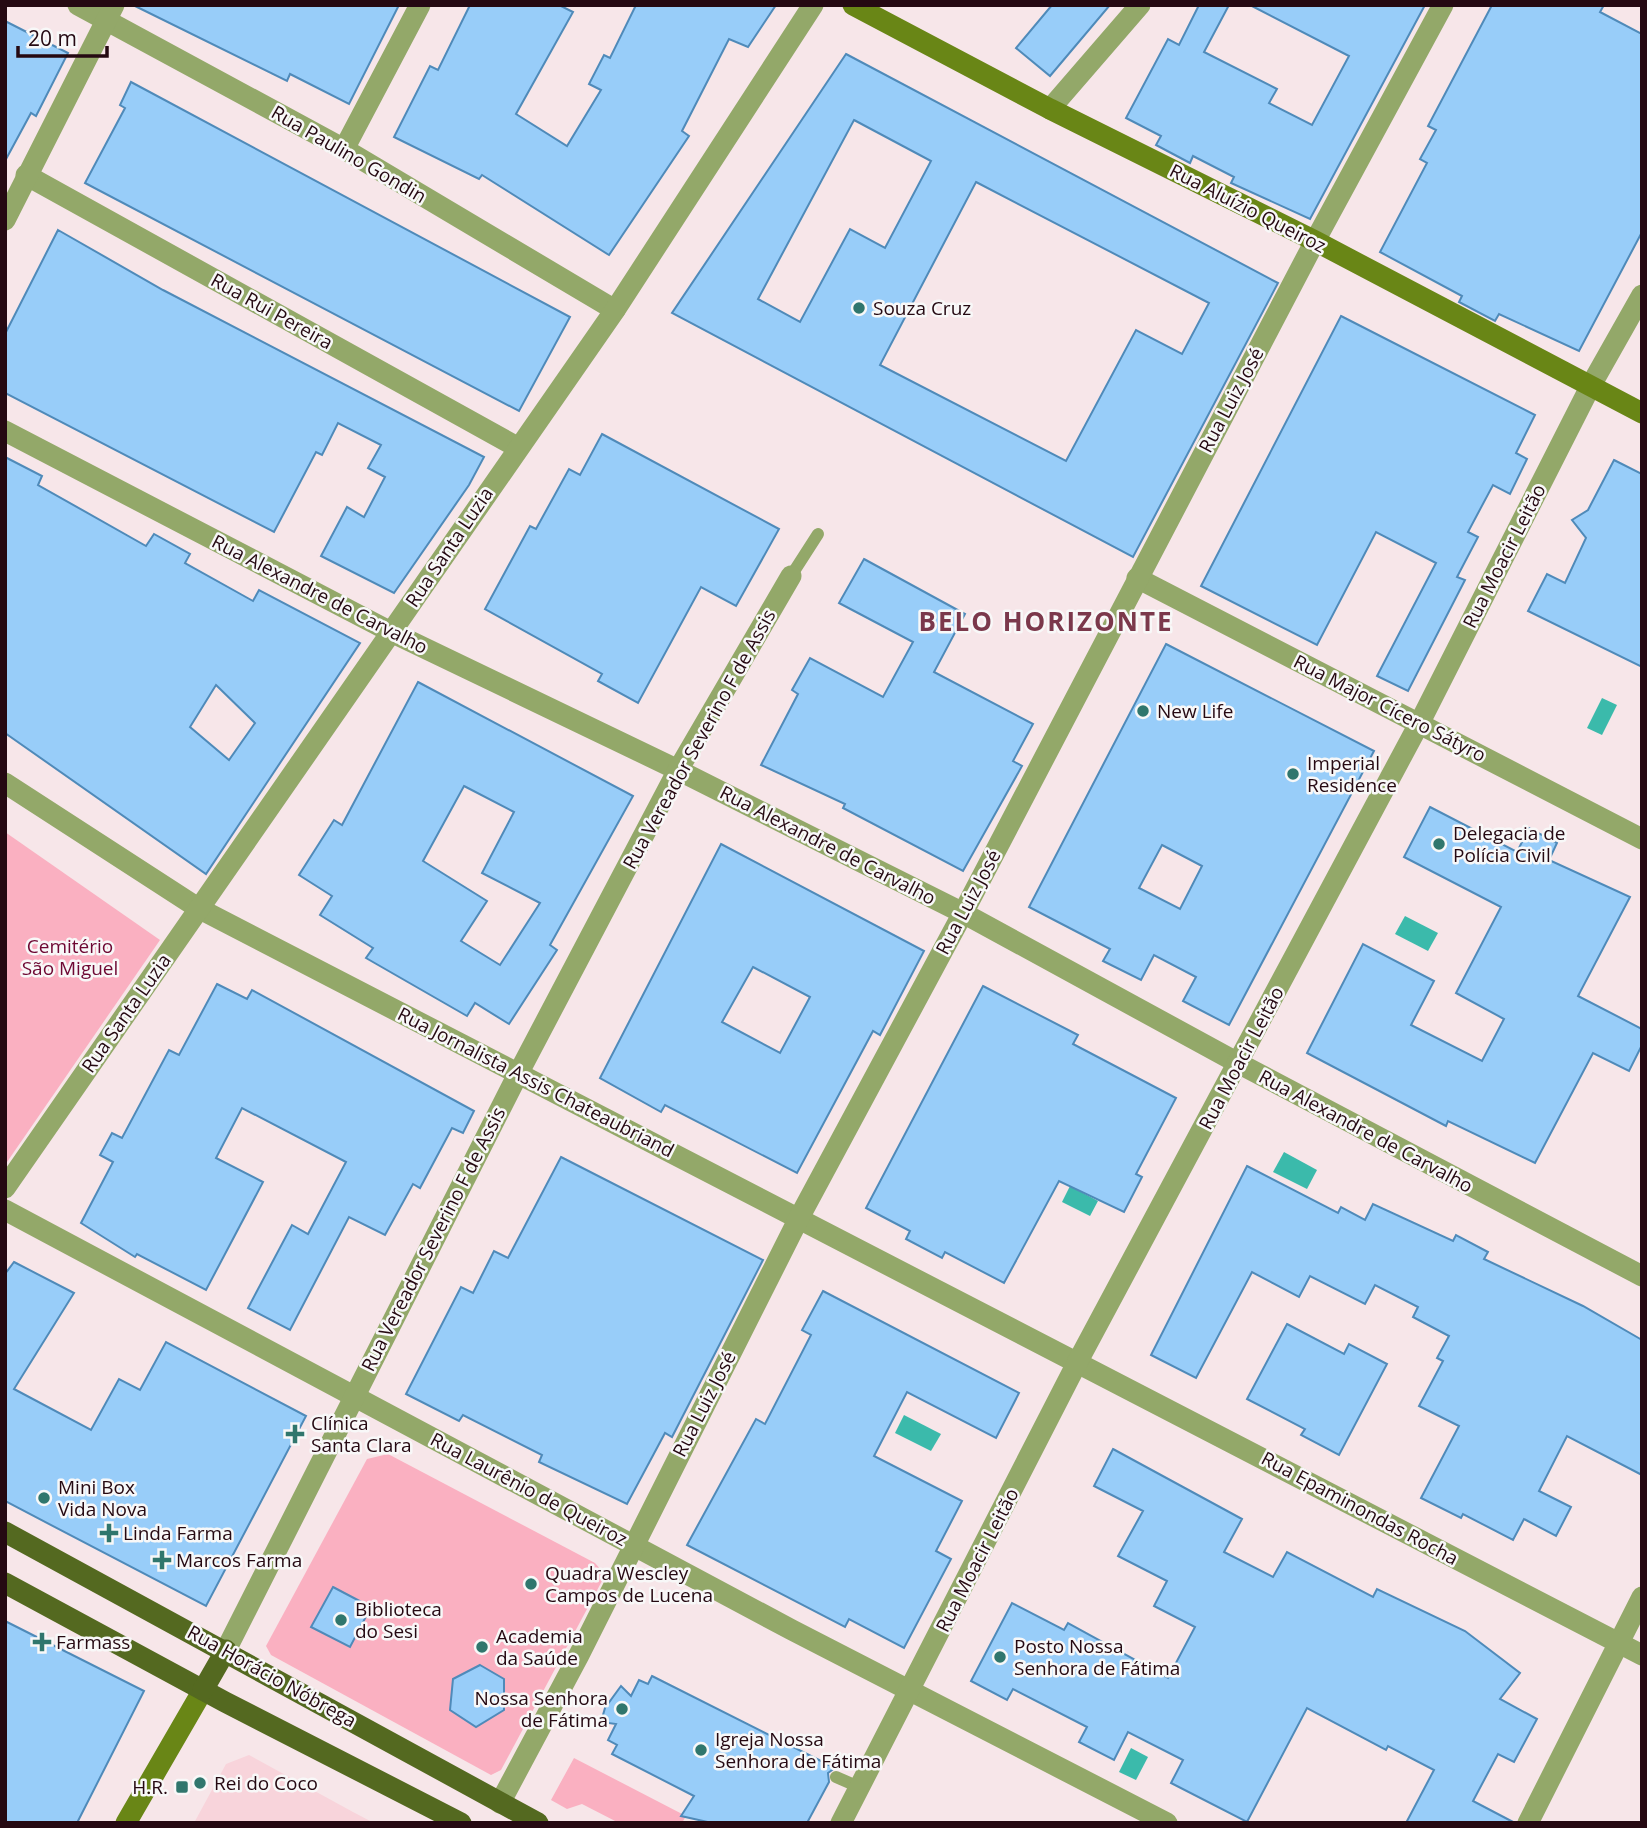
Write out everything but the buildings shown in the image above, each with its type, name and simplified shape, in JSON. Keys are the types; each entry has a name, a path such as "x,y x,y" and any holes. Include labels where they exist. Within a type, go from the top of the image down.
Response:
{"main road":[{"name":"Rua Aluízio Queiroz","path":"853,5 1050,109 1315,241 1642,413"},
{"name":"Rua Horácio Nóbrega","path":"5,1532 226,1650 538,1823"},
{"path":"5,1583 225,1702 461,1823"},
{"path":"126,1823 195,1686 226,1650"}],"street":[{"name":"Rua Paulino Gondin","path":"78,5 110,12 615,310"},
{"path":"344,149 421,5"},
{"name":"Rua Santa Luzia","path":"5,1188 517,447 615,310 813,5"},
{"path":"1050,109 1140,5"},
{"name":"Rua Luiz José","path":"500,1803 800,1216 963,913 1315,241 1443,5"},
{"path":"5,220 110,12"},
{"name":"Rua Rui Pereira","path":"26,175 517,447"},
{"name":"Rua Moacir Leitão","path":"841,1823 1078,1361 1420,722 1590,387 1642,295"},
{"name":"Rua Alexandre de Carvalho","path":"5,431 391,632 678,770 963,913 1238,1063 1642,1276"},
{"name":"Rua Vereador Severino F de Assis","path":"226,1650 518,1074 678,770 791,576"},
{"name":"Rua Major Cícero Sátyro","path":"1137,578 1642,839"},
{"name":"Rua Jornalista Assis Chateaubriand","path":"5,783 198,908 1078,1361"},
{"name":"Rua Laurênio de Queiroz","path":"5,1210 910,1691 1167,1823"},
{"name":"Rua Epaminondas Rocha","path":"1078,1361 1642,1656"},
{"path":"1528,1823 1642,1597"}],"lane":[{"path":"791,576 818,534"},
{"path":"836,1777 859,1787"}],"shaded area":[{"path":"1602,698 1617,705 1602,735 1587,728"},
{"path":"1405,916 1438,933 1428,951 1395,934"},
{"path":"1284,1152 1317,1170 1307,1189 1273,1172"},
{"path":"1070,1186 1098,1201 1090,1216 1062,1202"},
{"path":"904,1415 941,1434 931,1451 895,1433"},
{"path":"1131,1748 1148,1757 1136,1780 1119,1772"},
{"path":"249,1755 374,1823 194,1823 226,1764"}],"green space":[{"name":"Cemitério São Miguel","path":"5,832 160,940 5,1165"},
{"path":"388,1454 595,1563 602,1571 602,1581 501,1770 491,1775 271,1655 266,1646 367,1459"},
{"path":"574,1758 686,1816 682,1823 619,1823 582,1804 567,1809 551,1800"}],"place":[{"name":"Souza Cruz","path":"859,308"},
{"name":"New Life","path":"1143,711"},
{"name":"Imperial Residence","path":"1293,774"},
{"name":"Delegacia de Polícia Civil","path":"1439,844"},
{"name":"Clínica Santa Clara","path":"295,1434"},
{"name":"Mini Box Vida Nova","path":"44,1498"},
{"name":"Linda Farma","path":"109,1533"},
{"name":"Marcos Farma","path":"162,1560"},
{"name":"Quadra Wescley Campos de Lucena","path":"531,1584"},
{"name":"Biblioteca do Sesi","path":"341,1620"},
{"name":"Farmass","path":"42,1642"},
{"name":"Academia da Saúde","path":"482,1647"},
{"name":"Posto Nossa Senhora de Fátima","path":"1000,1657"},
{"name":"Nossa Senhora de Fátima","path":"622,1709"},
{"name":"Igreja Nossa Senhora de Fátima","path":"701,1750"},
{"name":"Rei do Coco","path":"200,1783"},
{"name":"H.R.","path":"182,1787"}],"district":[{"name":"BELO HORIZONTE","path":"1046,621"}]}
